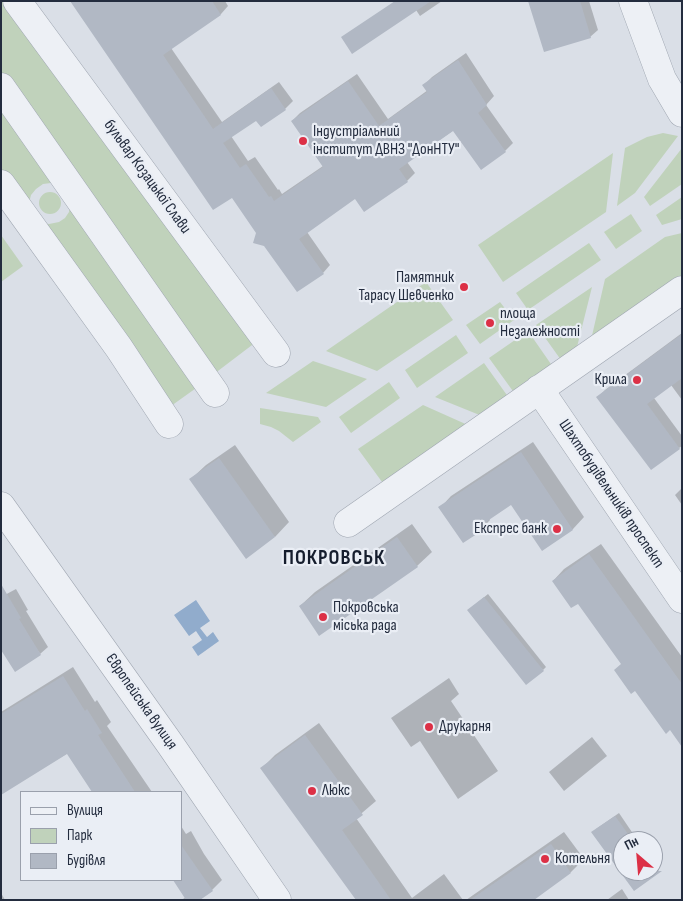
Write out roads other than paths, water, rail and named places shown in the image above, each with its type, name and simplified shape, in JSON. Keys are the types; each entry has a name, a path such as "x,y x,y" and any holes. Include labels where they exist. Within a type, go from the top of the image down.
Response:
{"street":[{"name":"бульвар Козацької Слави","path":"17,1 276,353"},
{"path":"633,1 662,79 682,113"},
{"path":"1,87 215,393"},
{"path":"1,184 119,348 169,424"},
{"path":"348,523 682,290"},
{"name":"Шахтобудівельників проспект","path":"540,389 682,599"},
{"name":"Європейська вулиця","path":"1,506 278,900"}],"water":[{"path":"196,600 210,621 200,628 207,637 213,632 219,641 198,656 192,647 202,640 196,631 189,636 174,615"}],"place":[{"name":"Індустріальний інститут ДВНЗ \"ДонНТУ\"","path":"303,141"},
{"name":"Памятник Тарасу Шевченко","path":"464,287"},
{"name":"площа Незалежності","path":"490,323"},
{"name":"Крила","path":"637,380"},
{"name":"Експрес банк","path":"557,529"},
{"name":"Покровська міська рада","path":"323,617"},
{"name":"Друкарня","path":"429,727"},
{"name":"Люкс","path":"312,791"},
{"name":"Котельня","path":"545,859"}],"district":[{"name":"ПОКРОВСЬК","path":"334,559"}]}
